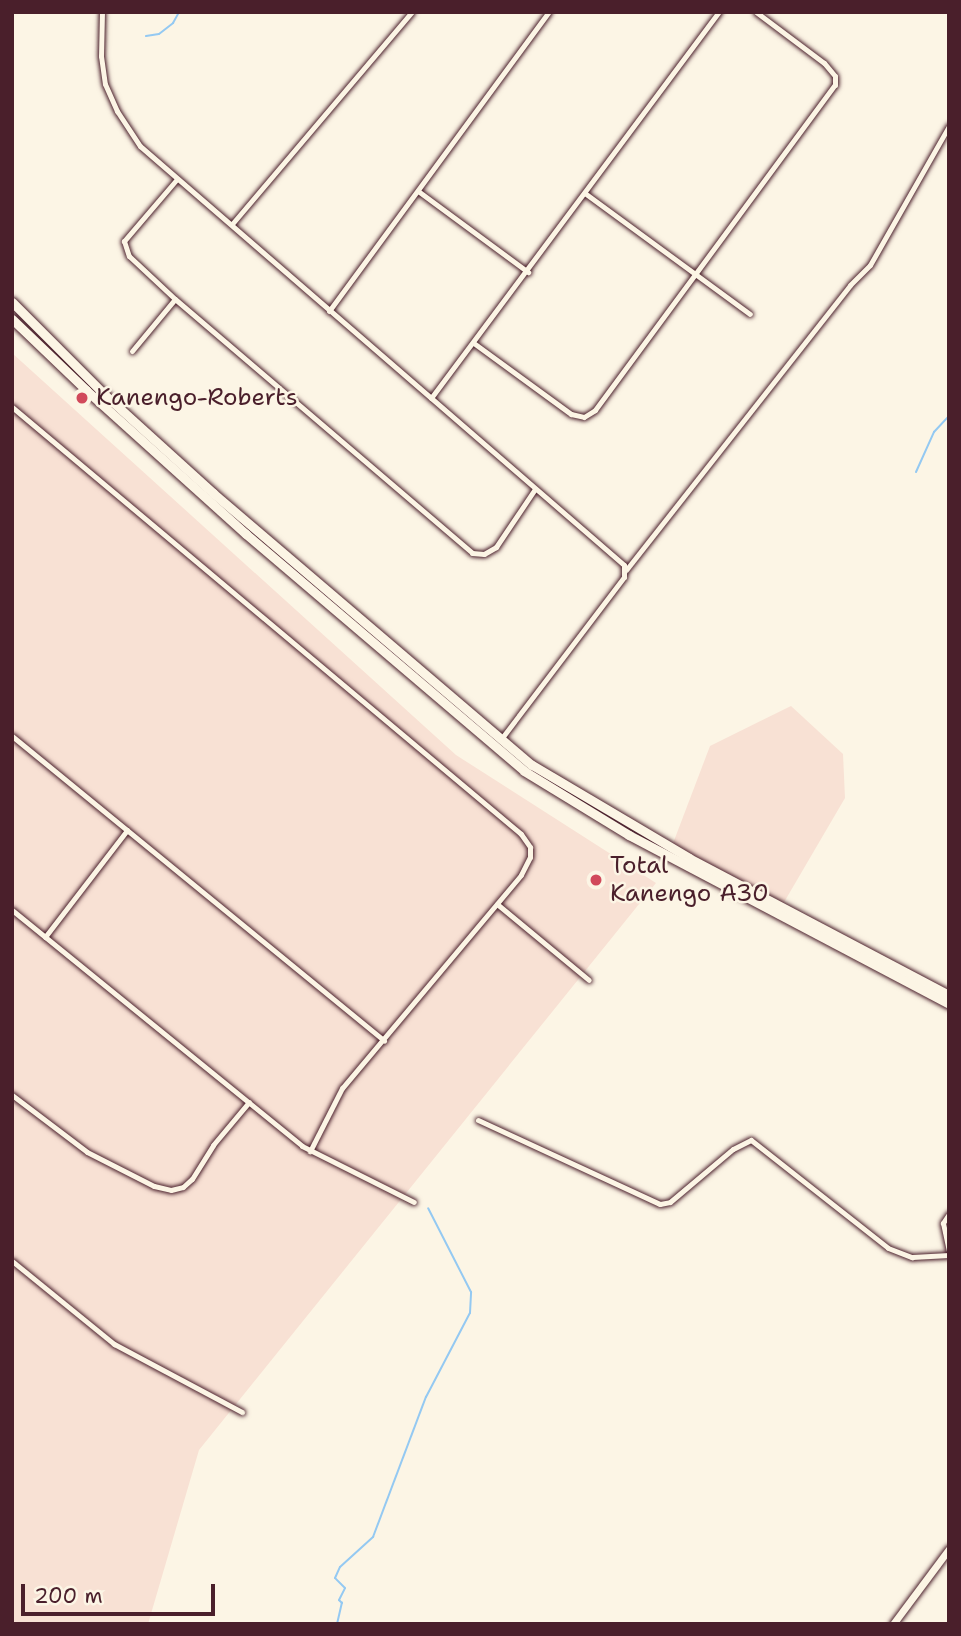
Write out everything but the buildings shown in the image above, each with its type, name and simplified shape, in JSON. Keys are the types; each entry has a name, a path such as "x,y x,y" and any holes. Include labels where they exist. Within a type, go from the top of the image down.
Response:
{"highway":[{"path":"12,302 105,395 498,744 524,771 609,823 949,1004"},
{"path":"12,319 86,390 246,534 498,744 627,823 949,995"}],"street":[{"path":"102,12 101,56 109,94 140,146 619,559 626,570"},
{"path":"232,224 412,12"},
{"path":"329,311 549,12"},
{"path":"431,398 475,344 719,12"},
{"path":"475,344 571,414 584,417 595,410 835,85 835,76 824,63 756,12"},
{"path":"498,744 626,570 850,285 870,265 949,126"},
{"path":"177,179 124,241 129,256 175,299 472,553 484,554 496,547 536,489"},
{"path":"418,191 528,272"},
{"path":"586,194 750,314"},
{"path":"132,351 175,299"},
{"path":"12,407 521,834 531,851 527,866 497,904 342,1088 310,1150"},
{"path":"12,736 384,1041"},
{"path":"45,937 127,831"},
{"path":"497,904 589,980"},
{"path":"12,910 310,1150 414,1202"},
{"path":"12,1095 86,1152 154,1186 171,1191 183,1187 192,1179 213,1145 249,1102"},
{"path":"478,1119 660,1204 670,1202 733,1149 751,1140 888,1248 912,1257 949,1253 943,1223 949,1214"},
{"path":"12,1261 114,1344 242,1412"},
{"path":"893,1624 949,1549"}],"shaded area":[{"path":"12,353 456,755 656,883 199,1450 148,1624 12,1624"},
{"path":"791,706 843,754 845,798 783,904 672,846 710,746"}],"waterway":[{"path":"146,36 159,34 173,23 179,12"},
{"path":"916,472 934,432 949,416"},
{"path":"337,1624 342,1603 339,1600 345,1588 335,1578 340,1567 373,1537 426,1397 470,1313 471,1292 428,1208"}],"place":[{"name":"Kanengo-Roberts","path":"82,398"},
{"name":"Total Kanengo A30","path":"596,880"}]}
